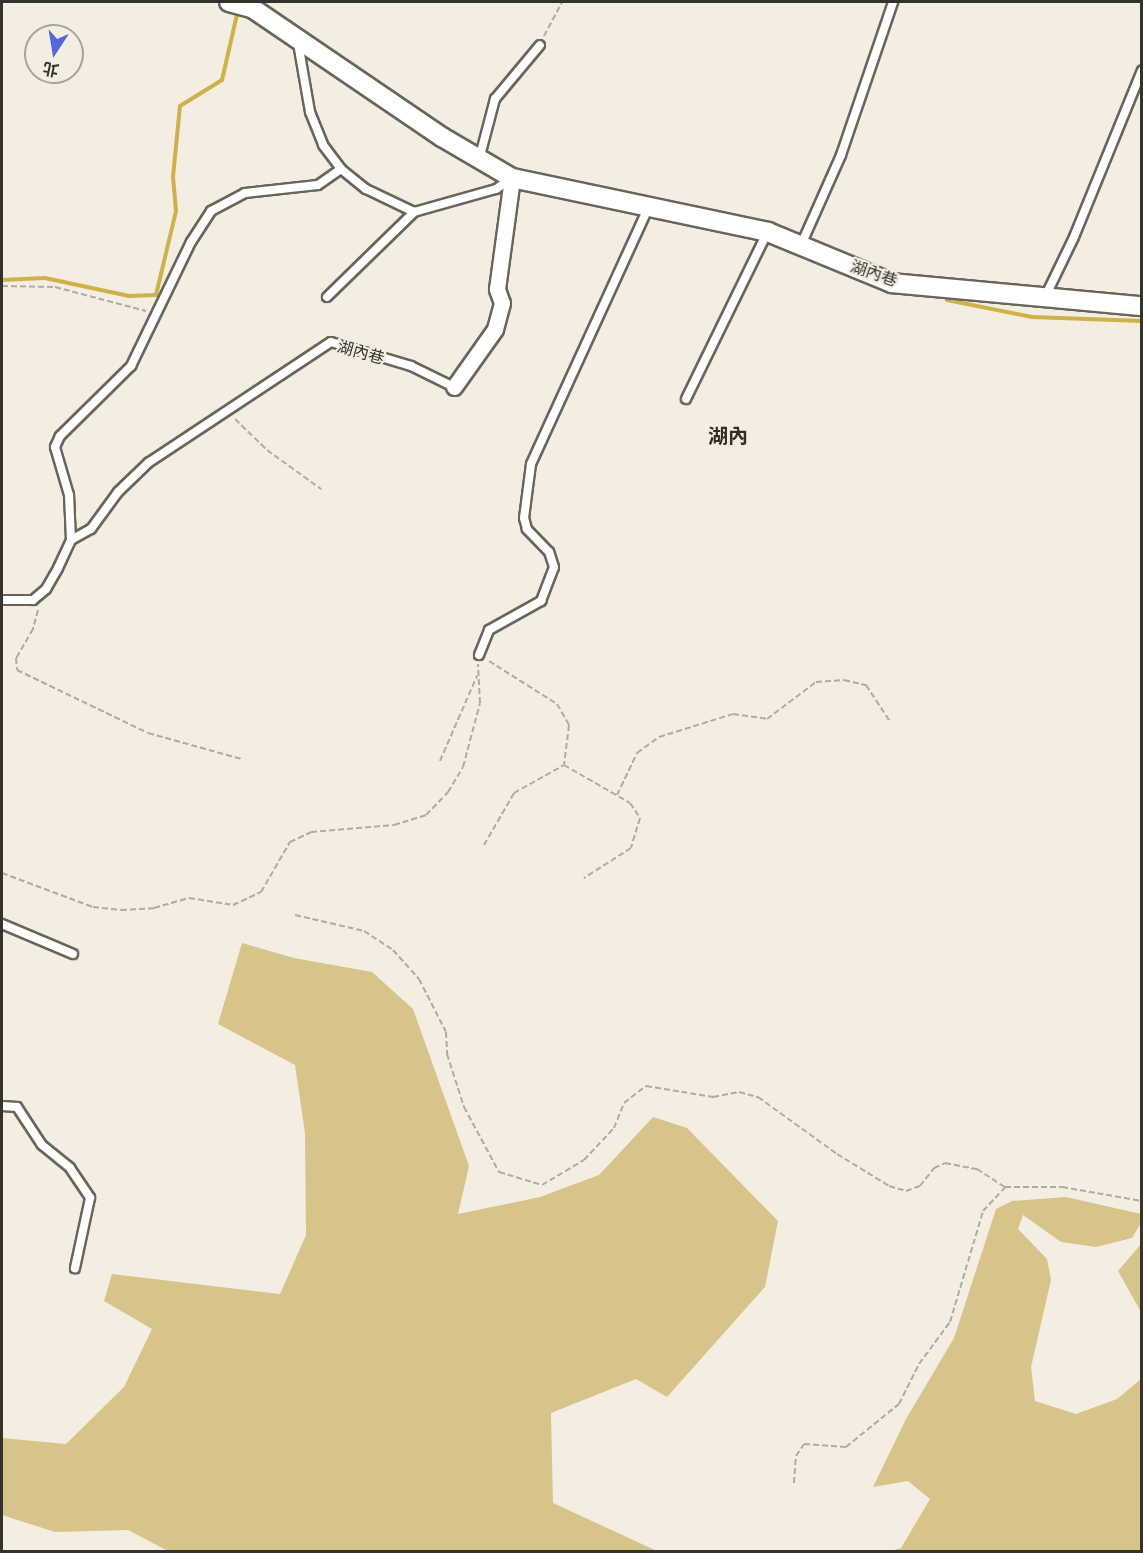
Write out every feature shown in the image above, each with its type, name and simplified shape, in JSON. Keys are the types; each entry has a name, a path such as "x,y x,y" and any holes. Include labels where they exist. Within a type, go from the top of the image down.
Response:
{"street":[{"name":"湖內巷","path":"229,2 254,5 298,40 442,137 480,156 512,178 650,205 768,232 892,283 1046,295 1142,306"},
{"name":"湖內巷","path":"454,387 495,329 502,303 497,289 512,178"}],"lane":[{"path":"801,245 841,155 893,2"},
{"path":"298,40 310,112 323,145 341,169 366,189 414,212"},
{"path":"480,156 495,99 540,45"},
{"path":"1046,295 1074,237 1142,70"},
{"path":"71,540 69,495 55,447 69,423 130,366 154,313 211,211 245,193 318,185 341,169"},
{"path":"327,297 414,212 496,189 512,178"},
{"path":"478,655 489,630 541,601 554,567 549,552 527,530 524,518 531,464 650,205"},
{"path":"687,399 768,232"},
{"name":"湖內巷","path":"43,592 71,540 91,529 118,492 148,463 331,342 411,366 454,387"},
{"path":"2,600 33,600 43,592"},
{"path":"2,924 74,954"},
{"path":"2,1106 17,1107 42,1145 70,1168 90,1198 75,1268"}],"path":[{"path":"540,45 562,2"},
{"path":"2,286 55,287 154,313"},
{"path":"226,411 267,450 321,489"},
{"path":"43,592 33,629 16,658 17,670 148,733 242,759"},
{"path":"2,873 93,907 154,908 189,898 233,904 261,892 290,842 311,832 394,825 426,815 448,792 463,767 480,703 478,655"},
{"path":"478,655 557,704 569,725 564,765"},
{"path":"440,761 478,674"},
{"path":"617,795 637,753 658,737 733,714 767,719 816,682 844,680 866,685 891,723"},
{"path":"564,765 630,803 640,818 632,848 584,878"},
{"path":"484,845 514,793 564,765"},
{"path":"295,915 364,931 393,950 419,979 446,1032 447,1054 464,1107 499,1172 542,1185 584,1161 614,1128 624,1103 646,1086 713,1097 739,1092 758,1097 837,1154 889,1186 906,1191 920,1186 934,1168 945,1163 977,1169 1005,1187 1062,1187 1142,1201"},
{"path":"794,1483 796,1456 804,1444 846,1447 900,1404 919,1364 950,1322 983,1211 1005,1187"}],"shaded area":[{"path":"242,943 294,958 372,972 413,1009 469,1166 458,1214 540,1197 599,1175 653,1117 687,1128 778,1221 765,1287 667,1397 636,1379 551,1413 553,1503 657,1551 168,1551 128,1530 55,1532 2,1515 2,1438 66,1444 124,1387 152,1329 104,1301 112,1274 280,1294 306,1235 305,1133 295,1065 218,1024"},
{"path":"1066,1197 1141,1214 1141,1223 1132,1238 1096,1247 1061,1242 1023,1215 1018,1229 1047,1259 1051,1280 1031,1367 1035,1401 1076,1414 1117,1399 1141,1379 1141,1551 891,1551 901,1548 930,1499 908,1481 873,1487 906,1419 954,1338 996,1209 1012,1201"},
{"path":"1141,1244 1141,1312 1118,1271"}],"waterway":[{"path":"2,280 45,278 129,296 156,295 176,211 173,177 180,106 222,80 238,10"},
{"path":"947,300 1032,317 1142,321"}],"district":[{"name":"湖內","path":"728,435"}]}
